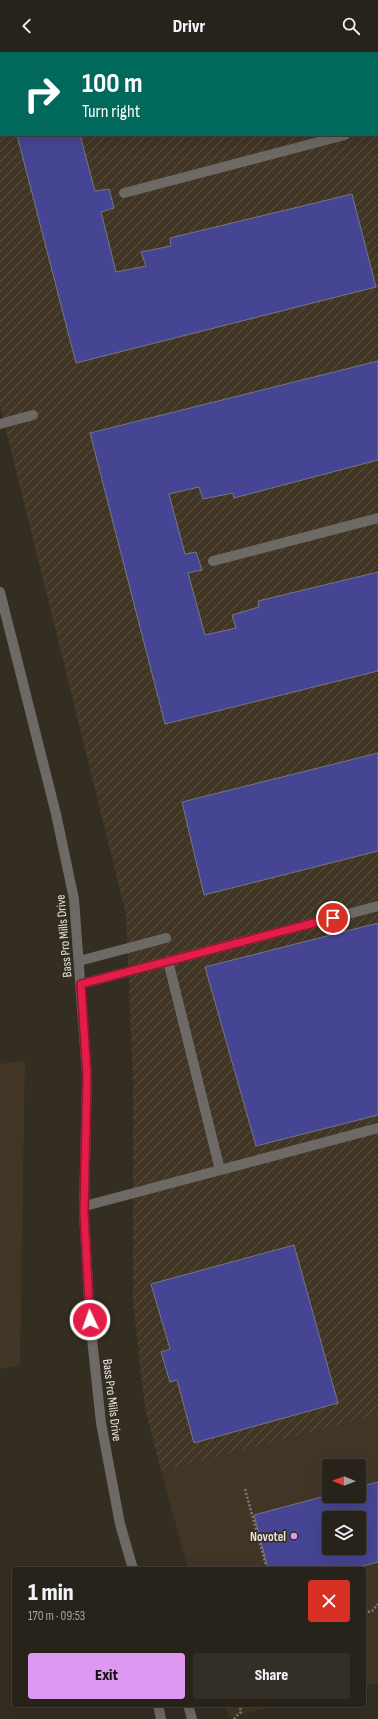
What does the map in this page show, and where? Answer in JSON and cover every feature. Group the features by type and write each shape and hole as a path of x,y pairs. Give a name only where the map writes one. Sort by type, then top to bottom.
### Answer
{"street":[{"path":"124,193 341,136"},
{"path":"0,424 33,415"},
{"path":"213,561 378,518"},
{"name":"Bass Pro Mills Drive","path":"0,592 56,814 74,899 87,1076 84,1206 90,1320 100,1422 120,1524 132,1567"},
{"path":"81,984 378,906"},
{"path":"79,961 166,938"},
{"path":"168,961 220,1170"},
{"path":"84,1206 378,1128"},
{"path":"158,1707 161,1719"},
{"path":"189,1707 192,1719"}],"path":[{"path":"245,1489 266,1567"},
{"path":"366,1612 372,1611 378,1604"},
{"path":"234,1719 241,1712 240,1707"}],"shaded area":[{"path":"0,136 378,136 378,1415 161,1471 145,1408 133,1302 133,1082 126,914 0,406"},
{"path":"25,1060 20,1365 0,1369 0,1064"},
{"path":"378,1415 378,1683 366,1686 366,1567 187,1567 161,1471"},
{"path":"226,1707 273,1707 229,1717"}],"building":[{"path":"17,136 80,136 95,191 109,189 114,208 101,212 116,272 146,266 141,252 171,246 170,238 352,194 376,287 76,363"},
{"path":"378,361 378,460 234,498 233,493 203,499 199,487 169,494 185,554 196,552 202,570 188,573 205,635 236,628 232,615 259,607 258,601 378,572 378,671 165,724 90,433"},
{"path":"378,753 378,851 204,895 182,802"},
{"path":"378,923 378,1115 256,1146 205,967"},
{"path":"294,1245 338,1403 194,1443 177,1380 170,1382 161,1352 170,1349 151,1284"},
{"name":"Novotel","path":"378,1482 378,1562 359,1567 267,1567 254,1515 322,1497 322,1503 366,1503 366,1485"}],"place":[{"name":"Novotel","path":"294,1536"}],"route":[{"path":"90,1320 84,1213 87,1076 81,984 333,918"}]}
